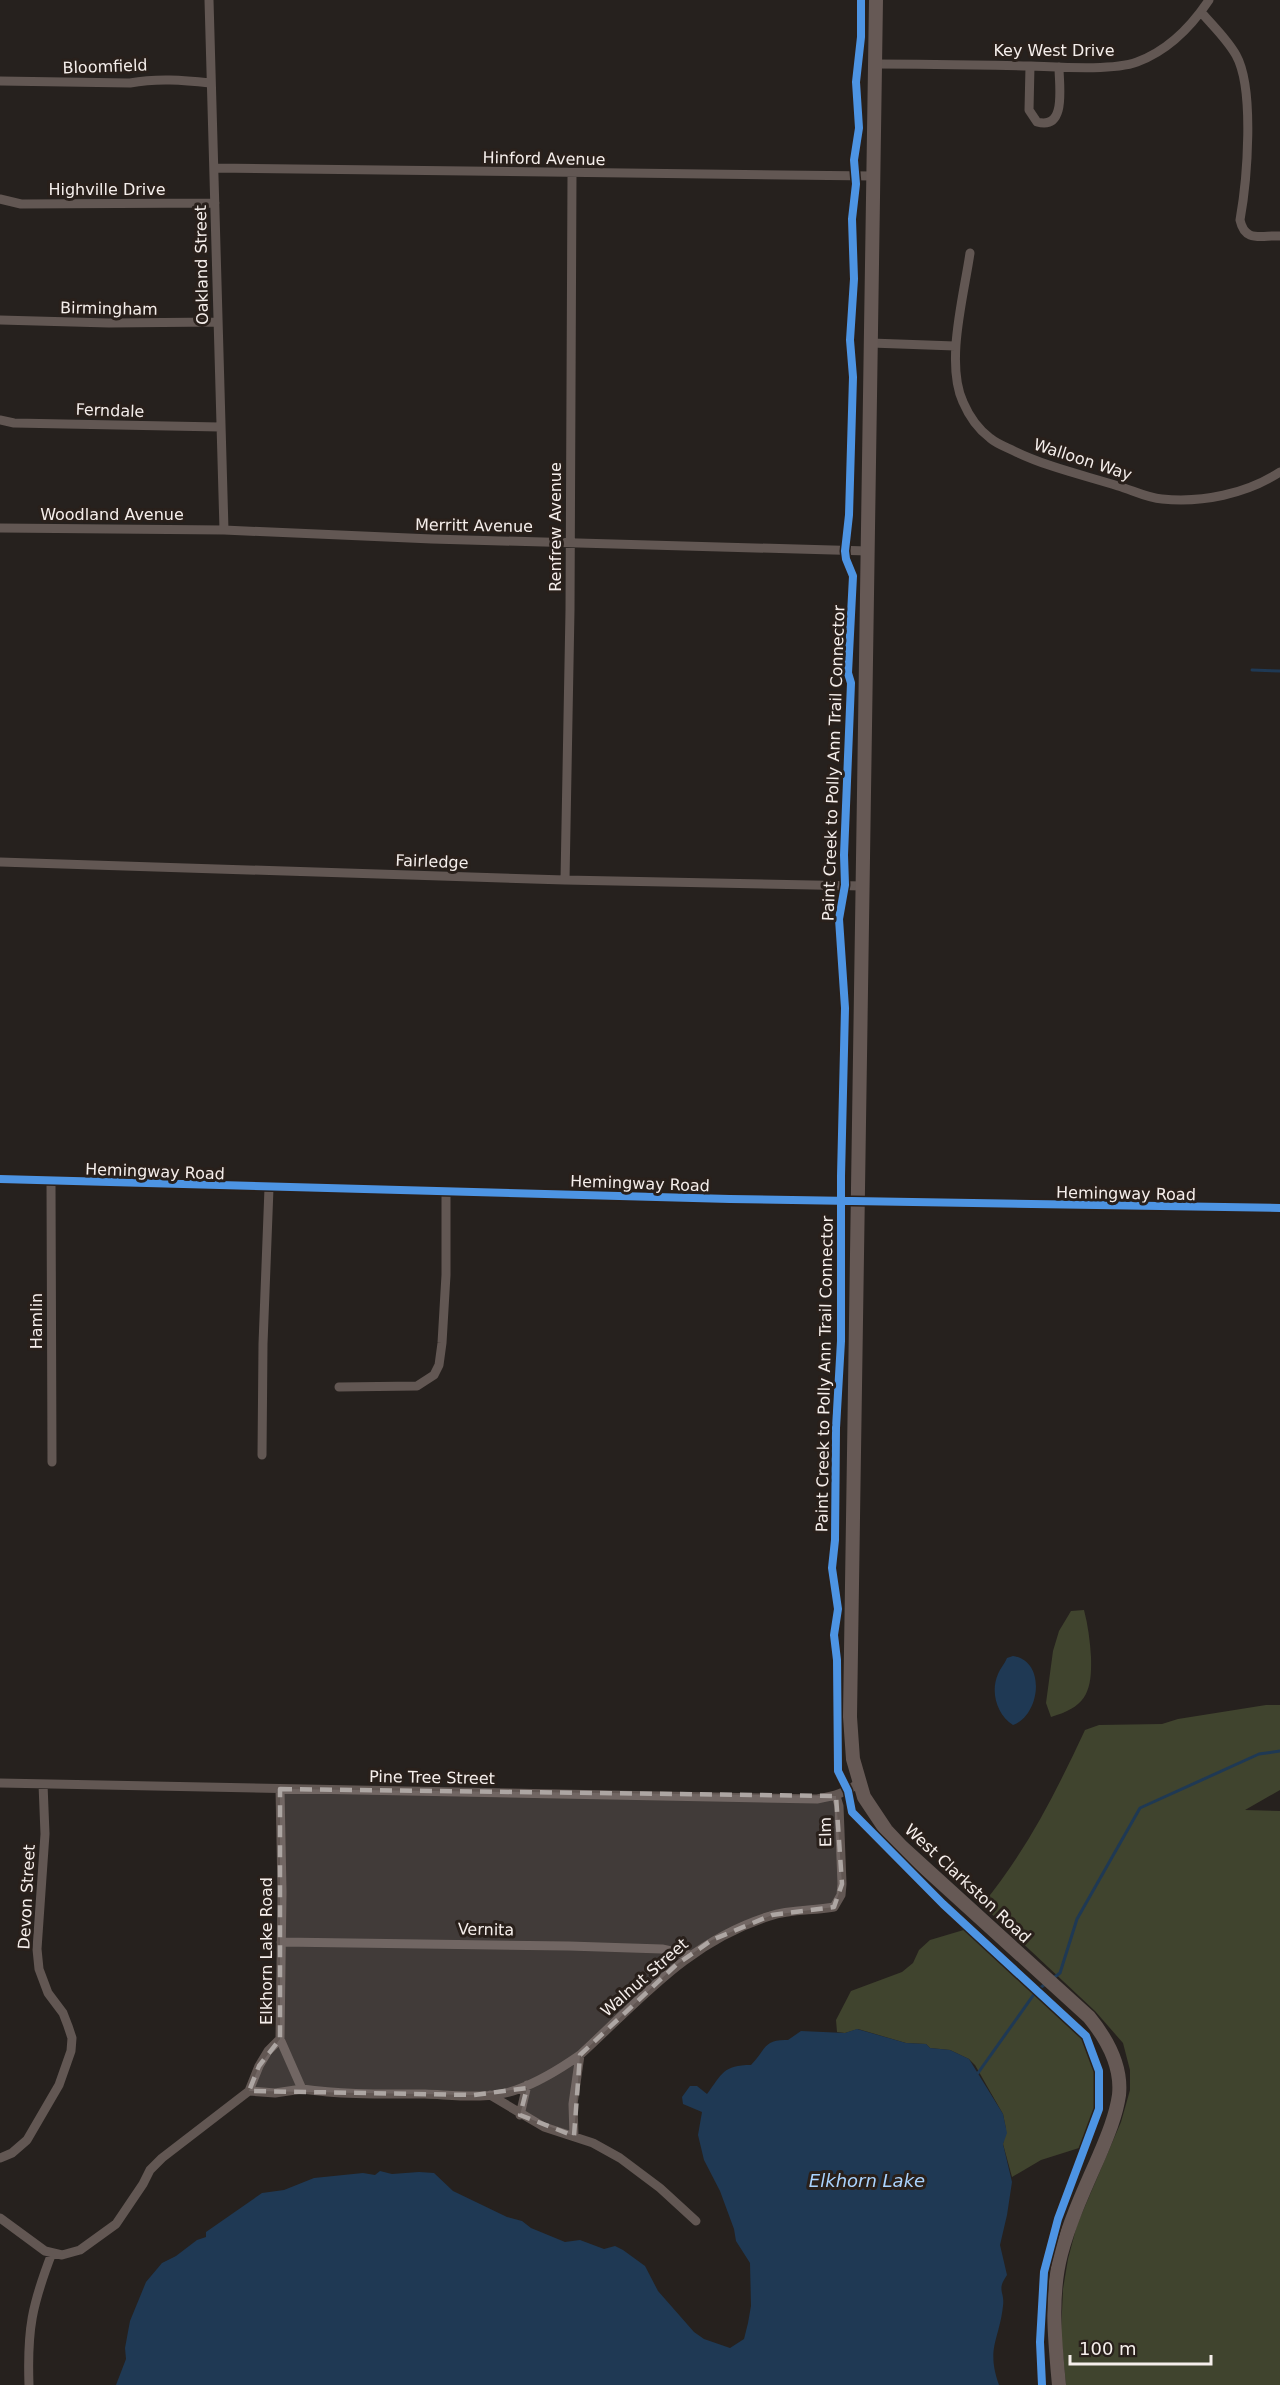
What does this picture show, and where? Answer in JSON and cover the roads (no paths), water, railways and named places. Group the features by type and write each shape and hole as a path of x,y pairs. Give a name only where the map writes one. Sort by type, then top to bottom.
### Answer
{"main road":[{"name":"West Clarkston Road","path":"876,0 850,1708 853,1759 870,1805 902,1847 1089,2017 1101,2031 1115,2060 1119,2096 1110,2129 1075,2212 1061,2255 1056,2288 1054,2336 1059,2385"}],"street":[{"name":"Oakland Street","path":"208,0 224,530"},
{"name":"Key West Drive","path":"875,64 1059,67 1135,63 1173,41 1201,12 1209,0"},
{"path":"1201,12 1226,39 1237,56 1243,73 1246,96 1246,136 1241,226 1244,232 1251,236 1280,236"},
{"path":"1030,66 1029,110 1036,122 1044,124 1052,122 1058,115 1059,67"},
{"name":"Bloomfield","path":"0,81 130,83 168,80 210,83"},
{"name":"Hinford Avenue","path":"214,168 873,176"},
{"name":"Renfrew Avenue","path":"565,880 570,610 572,174"},
{"name":"Highville Drive","path":"0,200 21,204 215,203"},
{"name":"Walloon Way","path":"970,253 955,346 957,383 971,418 992,440 1039,463 1160,499 1210,498 1235,493 1258,485 1280,472"},
{"name":"Birmingham","path":"0,320 110,323 217,322"},
{"path":"871,343 955,346"},
{"name":"Ferndale","path":"0,420 14,423 220,427"},
{"name":"Woodland Avenue","path":"0,528 224,530"},
{"name":"Merritt Avenue","path":"224,530 432,539 868,551"},
{"name":"Fairledge","path":"0,862 565,880 862,886"},
{"name":"Hemingway Road","path":"0,1179 446,1193 1280,1208"},
{"name":"Hamlin","path":"51,1180 52,1462"},
{"path":"262,1455 263,1344 270,1188"},
{"path":"339,1387 417,1386 434,1375 439,1365 442,1343 446,1275 446,1193"},
{"name":"Pine Tree Street","path":"0,1783 817,1799 836,1796 851,1790 860,1782"},
{"name":"Devon Street","path":"0,2158 12,2153 27,2140 59,2085 71,2051 72,2038 68,2026 42,1980 38,1959 45,1833 43,1784"},
{"name":"Elkhorn Lake Road","path":"52,2253 62,2255 80,2250 116,2224 139,2192 150,2170 162,2158 249,2091 268,2050 280,2039 280,1789"},
{"name":"Elm","path":"836,1796 840,1806 841,1868"},
{"name":"Walnut Street","path":"249,2091 275,2093 302,2089 358,2094 490,2095 516,2091 564,2067 580,2055 676,1965 712,1940 772,1915 834,1907 841,1894 841,1868"},
{"name":"Vernita","path":"281,1942 569,1946 662,1949 690,1955"},
{"path":"280,2039 302,2089"},
{"path":"574,2136 573,2104 580,2055"},
{"path":"520,2115 527,2085"},
{"path":"490,2095 543,2127 593,2143 620,2158 660,2188 696,2221"},
{"path":"0,2218 45,2251 52,2253 36,2295 30,2323 29,2385"}],"water":[{"path":"1013,1656 1024,1660 1031,1668 1036,1689 1029,1711 1022,1720 1013,1725 1007,1721 999,1709 995,1688 1000,1670 1007,1658"},
{"name":"Elkhorn Lake","path":"857,2029 906,2043 926,2044 930,2048 950,2050 969,2059 1003,2114 1007,2133 1003,2144 1012,2182 1000,2245 1007,2275 1001,2288 1003,2306 993,2353 999,2385 116,2385 126,2359 125,2348 130,2321 146,2282 162,2263 176,2256 197,2240 206,2237 206,2232 262,2193 284,2190 314,2178 363,2173 375,2175 380,2171 392,2174 434,2173 453,2191 565,2242 580,2240 604,2249 615,2246 623,2250 645,2266 658,2291 694,2332 704,2339 730,2348 744,2339 748,2323 751,2306 750,2263 736,2241 720,2191 704,2160 698,2135 702,2112 683,2104 682,2097 690,2086 697,2086 707,2094 724,2072 734,2067 751,2065 774,2041 788,2040 801,2031 845,2033"}],"waterway":[{"path":"1252,670 1280,671"},
{"path":"1052,1979 1060,1973 1077,1919 1140,1808 1259,1754 1280,1751"},
{"path":"978,2073 1037,1990 1047,1983"}]}
